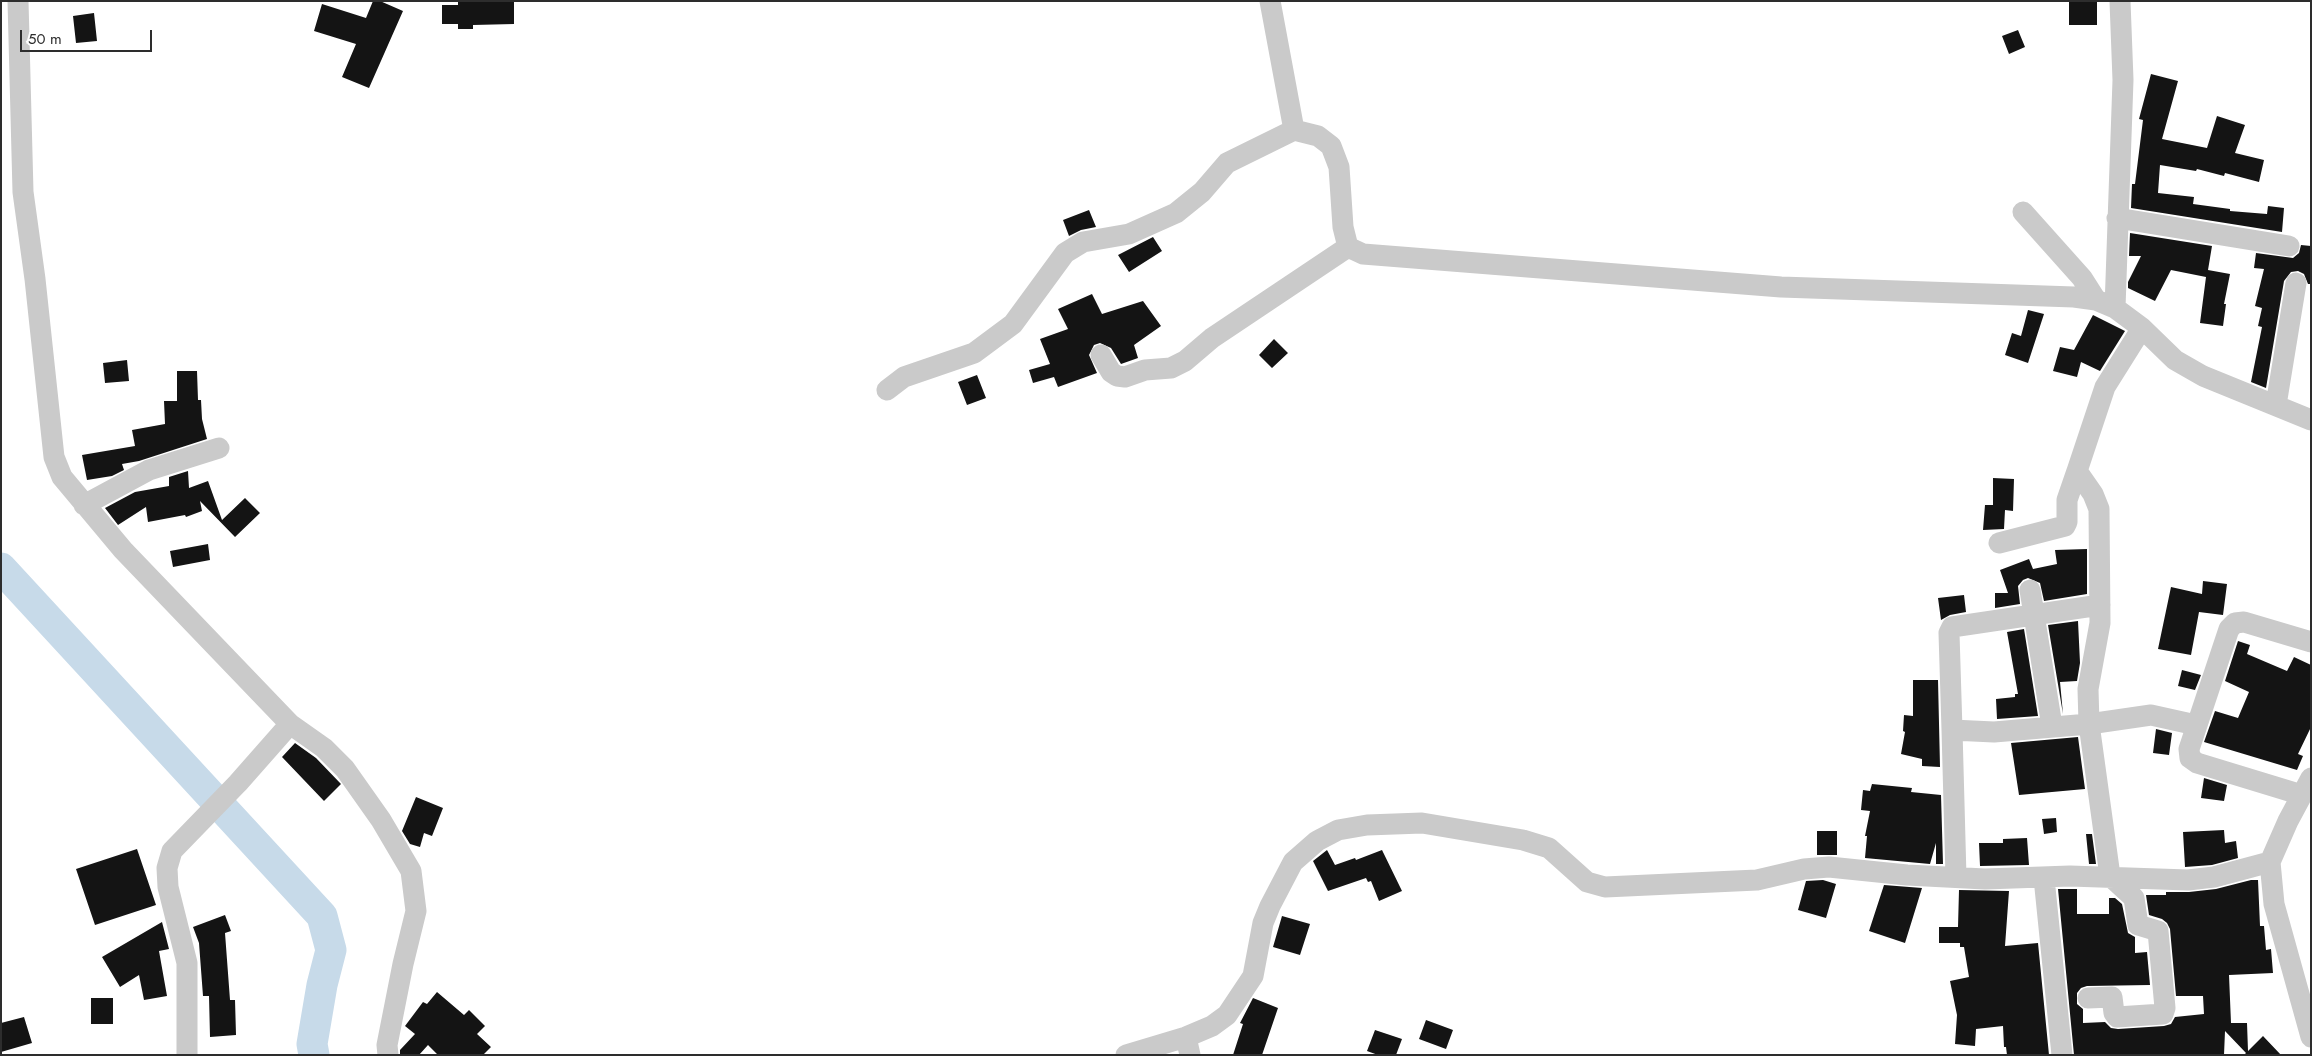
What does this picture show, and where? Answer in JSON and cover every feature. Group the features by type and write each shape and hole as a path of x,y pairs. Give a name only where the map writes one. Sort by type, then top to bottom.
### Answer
{"street":[{"path":"18,1 23,192 35,279 54,457 62,477 123,550 290,724 324,748 345,768 381,820 411,871 416,911 387,1045 388,1055"},
{"path":"1270,1 1294,130"},
{"path":"2105,304 2117,218 2123,80 2120,1"},
{"path":"887,390 904,377 974,353 1013,324 1065,253 1083,242 1128,234 1176,213 1202,192 1227,163 1294,130 1318,136 1331,146 1339,167 1343,226 1348,247"},
{"path":"2022,212 2105,304 2142,328 2175,360 2203,376 2311,420"},
{"path":"2117,218 2289,246"},
{"path":"1348,247 1363,254 1417,259 1781,287 2074,297 2105,304"},
{"path":"1101,355 1111,372 1117,376 1125,377 1146,370 1171,368 1185,361 1212,338 1348,247"},
{"path":"2276,405 2296,283"},
{"path":"2000,543 2065,526 2067,522 2068,500 2076,471 2105,387 2142,328"},
{"path":"84,505 156,467 219,448"},
{"path":"2076,471 2093,494 2099,509 2099,632 2088,689 2089,724 2110,876 2134,898 2138,925 2158,931 2165,1008 2163,1014 2117,1017 2114,1013 2112,997 2088,998"},
{"path":"2030,590 2052,726"},
{"path":"1956,877 1949,633 1952,627 1958,624 2034,616 2100,605"},
{"path":"2311,642 2244,622 2235,623 2229,629 2196,724 2189,750 2190,758 2197,763 2307,786 2288,821 2270,862 2274,904 2311,1037"},
{"path":"1952,730 1994,732 2089,724 2151,715 2196,724"},
{"path":"187,1055 187,963 172,911 166,868 172,851 194,826 238,783 290,724"},
{"path":"1126,1055 1188,1046 1227,1015 1253,976 1263,923 1294,862 1317,841 1338,830 1422,823 1523,840 1549,848 1587,882 1605,887 1757,880 1804,869 1829,867 1956,877 2044,878 2110,876 2170,880 2214,877 2270,862"},
{"path":"2044,878 2062,1055"}],"building":[{"path":"373,1 380,1 403,11 369,88 342,77 356,44 314,31 322,4 366,18"},
{"path":"458,1 514,1 514,24 473,25 473,29 458,29 458,24 442,24 442,5 458,5"},
{"path":"2069,2 2097,2 2097,25 2069,25"},
{"path":"94,13 97,41 76,43 73,16"},
{"path":"2018,30 2025,47 2009,54 2002,36"},
{"path":"2151,74 2178,81 2162,139 2207,148 2217,116 2245,125 2235,153 2264,160 2259,182 2225,173 2224,176 2197,169 2196,171 2160,165 2158,193 2194,197 2193,204 2230,209 2230,211 2267,214 2268,206 2284,208 2282,232 2131,208 2132,184 2135,184 2143,120 2139,119"},
{"path":"1089,210 1096,227 1081,230 1069,236 1063,220"},
{"path":"2130,233 2212,246 2208,270 2230,274 2224,304 2226,304 2223,326 2200,323 2206,277 2171,270 2155,301 2128,288 2128,282 2141,256 2129,256"},
{"path":"1153,237 1162,251 1129,272 1118,255"},
{"path":"2301,245 2311,246 2311,284 2308,284 2304,274 2298,271 2291,272 2284,281 2266,388 2251,382 2262,327 2258,326 2262,308 2255,306 2264,269 2254,268 2256,253 2293,258 2299,253"},
{"path":"1092,294 1102,314 1143,301 1161,326 1134,345 1138,358 1121,364 1111,348 1100,343 1094,345 1089,355 1097,373 1058,387 1054,377 1033,383 1029,370 1050,364 1040,339 1068,329 1058,309"},
{"path":"2028,310 2044,314 2028,363 2005,355 2012,333 2021,336"},
{"path":"2093,315 2125,331 2100,371 2081,362 2077,377 2053,371 2060,347 2074,350"},
{"path":"1274,339 1288,353 1272,368 1259,355"},
{"path":"127,360 129,381 105,383 103,363"},
{"path":"177,371 197,371 198,400 201,400 202,419 207,439 139,461 122,464 124,470 112,476 87,480 82,455 135,446 132,430 165,424 164,401 177,401"},
{"path":"977,375 986,398 967,405 958,382"},
{"path":"188,471 189,488 208,481 222,520 245,498 260,513 235,537 200,501 202,511 186,517 185,515 148,522 146,507 118,525 105,508 135,492 169,486 169,477"},
{"path":"1993,478 2014,479 2013,511 2005,510 2004,529 1983,530 1985,505 1993,505"},
{"path":"208,544 210,560 173,567 170,551"},
{"path":"2087,549 2087,594 2044,601 2040,583 2028,578 2023,580 2018,586 2020,604 1995,608 1995,593 2008,593 2000,570 2029,559 2033,569 2057,564 2055,550"},
{"path":"2203,581 2227,584 2223,615 2199,612 2191,655 2158,649 2171,587 2202,594"},
{"path":"1964,595 1966,612 1950,615 1941,620 1938,598"},
{"path":"2078,621 2080,663 2077,681 2060,682 2063,714 2048,625"},
{"path":"2024,629 2038,716 1997,719 1996,699 2015,697 2015,694 2018,694 2007,632"},
{"path":"2238,641 2250,645 2247,654 2287,671 2294,657 2311,665 2311,727 2298,754 2303,756 2297,770 2204,742 2215,711 2238,718 2249,692 2225,681"},
{"path":"2182,670 2201,675 2195,690 2178,686"},
{"path":"1913,680 1938,680 1940,767 1922,766 1922,759 1901,754 1905,732 1903,731 1904,715 1913,716"},
{"path":"2156,729 2172,733 2169,755 2153,753"},
{"path":"2078,737 2085,789 2019,795 2011,743"},
{"path":"295,743 316,758 341,784 324,801 282,757"},
{"path":"2204,778 2227,785 2224,801 2201,798"},
{"path":"1872,784 1912,788 1911,792 1941,795 1943,864 1936,864 1936,843 1930,864 1865,858 1867,836 1865,836 1870,811 1861,810 1863,790 1870,791"},
{"path":"416,797 443,808 432,836 424,833 420,847 410,844 402,831"},
{"path":"2056,818 2057,832 2044,834 2042,819"},
{"path":"2224,830 2225,843 2236,841 2238,858 2212,865 2185,867 2183,832"},
{"path":"1817,831 1837,831 1837,855 1817,855"},
{"path":"2086,834 2092,834 2096,864 2089,864"},
{"path":"2027,838 2029,865 1980,866 1979,843 2003,843 2003,839"},
{"path":"137,849 156,905 95,925 76,869"},
{"path":"1327,850 1335,865 1355,858 1356,860 1382,850 1402,891 1379,901 1371,881 1368,882 1366,878 1328,891 1313,861"},
{"path":"1823,880 1836,884 1826,918 1798,910 1806,881"},
{"path":"2258,880 2260,926 2264,926 2266,950 2271,949 2273,973 2229,975 2231,1023 2247,1023 2248,1051 2263,1036 2281,1055 2244,1055 2246,1053 2225,1031 2224,1055 2074,1055 2058,889 2077,889 2077,914 2109,914 2109,898 2115,898 2122,904 2128,933 2135,937 2135,953 2147,952 2150,985 2087,986 2081,988 2077,993 2077,1004 2083,1009 2083,1023 2105,1022 2111,1028 2118,1029 2164,1026 2171,1024 2175,1017 2204,1014 2203,996 2176,996 2170,929 2162,919 2149,915 2146,895 2166,895 2166,892 2216,889"},
{"path":"1884,885 1922,888 1905,943 1869,931"},
{"path":"1959,890 2009,891 2005,946 2038,943 2049,1055 2007,1055 2006,1047 2004,1047 2003,1026 1976,1029 1975,1046 1955,1044 1957,1015 1950,981 1969,977 1964,947 1960,947 1960,943 1939,943 1939,927 1958,927"},
{"path":"225,915 231,931 225,933 230,1000 235,1000 236,1035 210,1037 209,996 203,996 199,943 193,927"},
{"path":"1282,916 1310,924 1300,955 1273,947"},
{"path":"162,922 169,949 159,951 167,996 144,1000 139,975 120,987 102,957"},
{"path":"437,992 464,1015 469,1010 485,1026 477,1034 491,1047 483,1055 438,1055 428,1045 419,1055 400,1055 400,1050 415,1034 405,1026 423,1002 427,1004"},
{"path":"91,998 113,998 113,1024 91,1024"},
{"path":"1253,998 1278,1008 1262,1055 1233,1055 1243,1024 1240,1023"},
{"path":"24,1017 32,1043 1,1052 1,1023"},
{"path":"1426,1020 1453,1030 1446,1049 1419,1039"},
{"path":"1375,1030 1402,1039 1396,1055 1378,1055 1367,1051"}],"waterway":[{"path":"1,568 322,916 331,950 322,985 312,1044 314,1055"}]}
